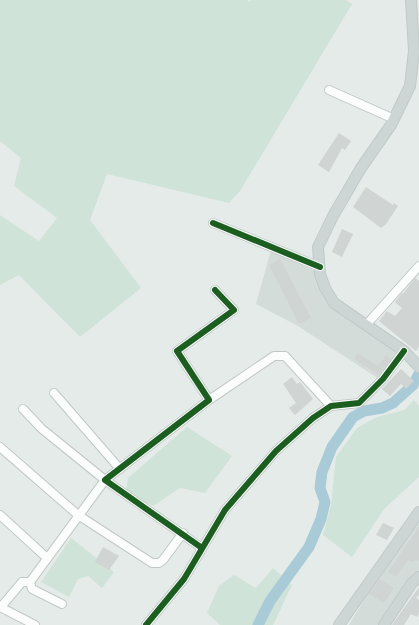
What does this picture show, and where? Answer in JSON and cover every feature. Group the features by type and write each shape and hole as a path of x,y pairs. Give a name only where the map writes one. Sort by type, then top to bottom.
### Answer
{"main road":[{"path":"411,0 415,20 414,51 410,86 394,119 361,168 333,216 318,247 320,267 325,288 334,302 407,354 419,367"},
{"path":"339,625 419,512"},
{"path":"384,625 412,583 419,577"}],"street":[{"path":"329,90 394,119"},
{"path":"213,222 320,267"},
{"path":"366,325 419,266"},
{"path":"209,400 177,351 234,310 215,290"},
{"path":"146,625 184,579 225,510 276,451 313,418 331,406 359,403 407,354"},
{"path":"30,582 105,480 209,400 274,356 285,356 331,406"},
{"path":"54,393 120,468"},
{"path":"23,409 42,429 105,480 183,533 202,548"},
{"path":"0,447 78,515 156,564 163,560 183,533"},
{"path":"0,514 47,558"},
{"path":"30,582 22,582 1,607 34,625"},
{"path":"30,582 32,589 62,604"}],"shaded area":[{"path":"271,250 315,271 322,295 330,303 395,351 395,355 379,379 298,326 256,304"},
{"path":"419,523 419,570 382,625 349,625 380,574"}],"green space":[{"path":"0,0 247,0 250,2 251,0 346,0 352,4 240,191 229,203 107,174 90,220 141,288 80,337 19,275 0,285 0,215 39,241 57,218 14,186 21,158 0,141"},
{"path":"414,400 419,406 419,477 385,508 352,557 323,535 331,505 336,457 357,428 377,417 404,410"},
{"path":"187,427 232,456 205,493 180,488 153,506 126,491 128,478"},
{"path":"71,538 114,572 102,588 88,576 78,579 69,597 41,582"},
{"path":"273,568 292,585 273,625 220,625 207,613 219,586 234,575 256,588"}],"building":[{"path":"339,133 351,141 345,150 342,148 329,172 318,165"},
{"path":"366,187 393,205 394,203 398,206 386,224 381,228 353,207"},
{"path":"342,229 353,234 342,257 332,252"},
{"path":"280,259 311,318 299,324 269,265"},
{"path":"415,278 419,281 419,347 416,351 379,321 387,311 395,316 402,308 395,302"},
{"path":"357,353 378,366 386,356 391,359 379,375 354,359"},
{"path":"401,369 414,381 406,389 401,384 390,396 382,389"},
{"path":"292,377 297,384 300,382 313,399 295,415 289,408 296,403 283,384"},
{"path":"383,523 394,528 387,540 376,535"},
{"path":"419,527 419,561 416,559 414,562 408,560 396,577 388,572"},
{"path":"103,547 119,556 109,570 95,562"},
{"path":"380,579 394,588 384,603 369,594"},
{"path":"419,587 419,595 416,598 419,600 419,614 417,617 411,614 404,625 392,625"}],"waterway":[{"path":"258,625 270,601 309,547 321,519 325,502 320,488 322,472 332,447 353,417 364,411 382,408 393,403 413,385 419,374"}],"cycle path":[{"path":"213,223 320,267"},
{"path":"202,548 105,480 209,400 177,351 234,310 215,290"},
{"path":"146,625 184,579 225,510 276,451 313,418 331,406 359,403 383,379 404,351"}]}
